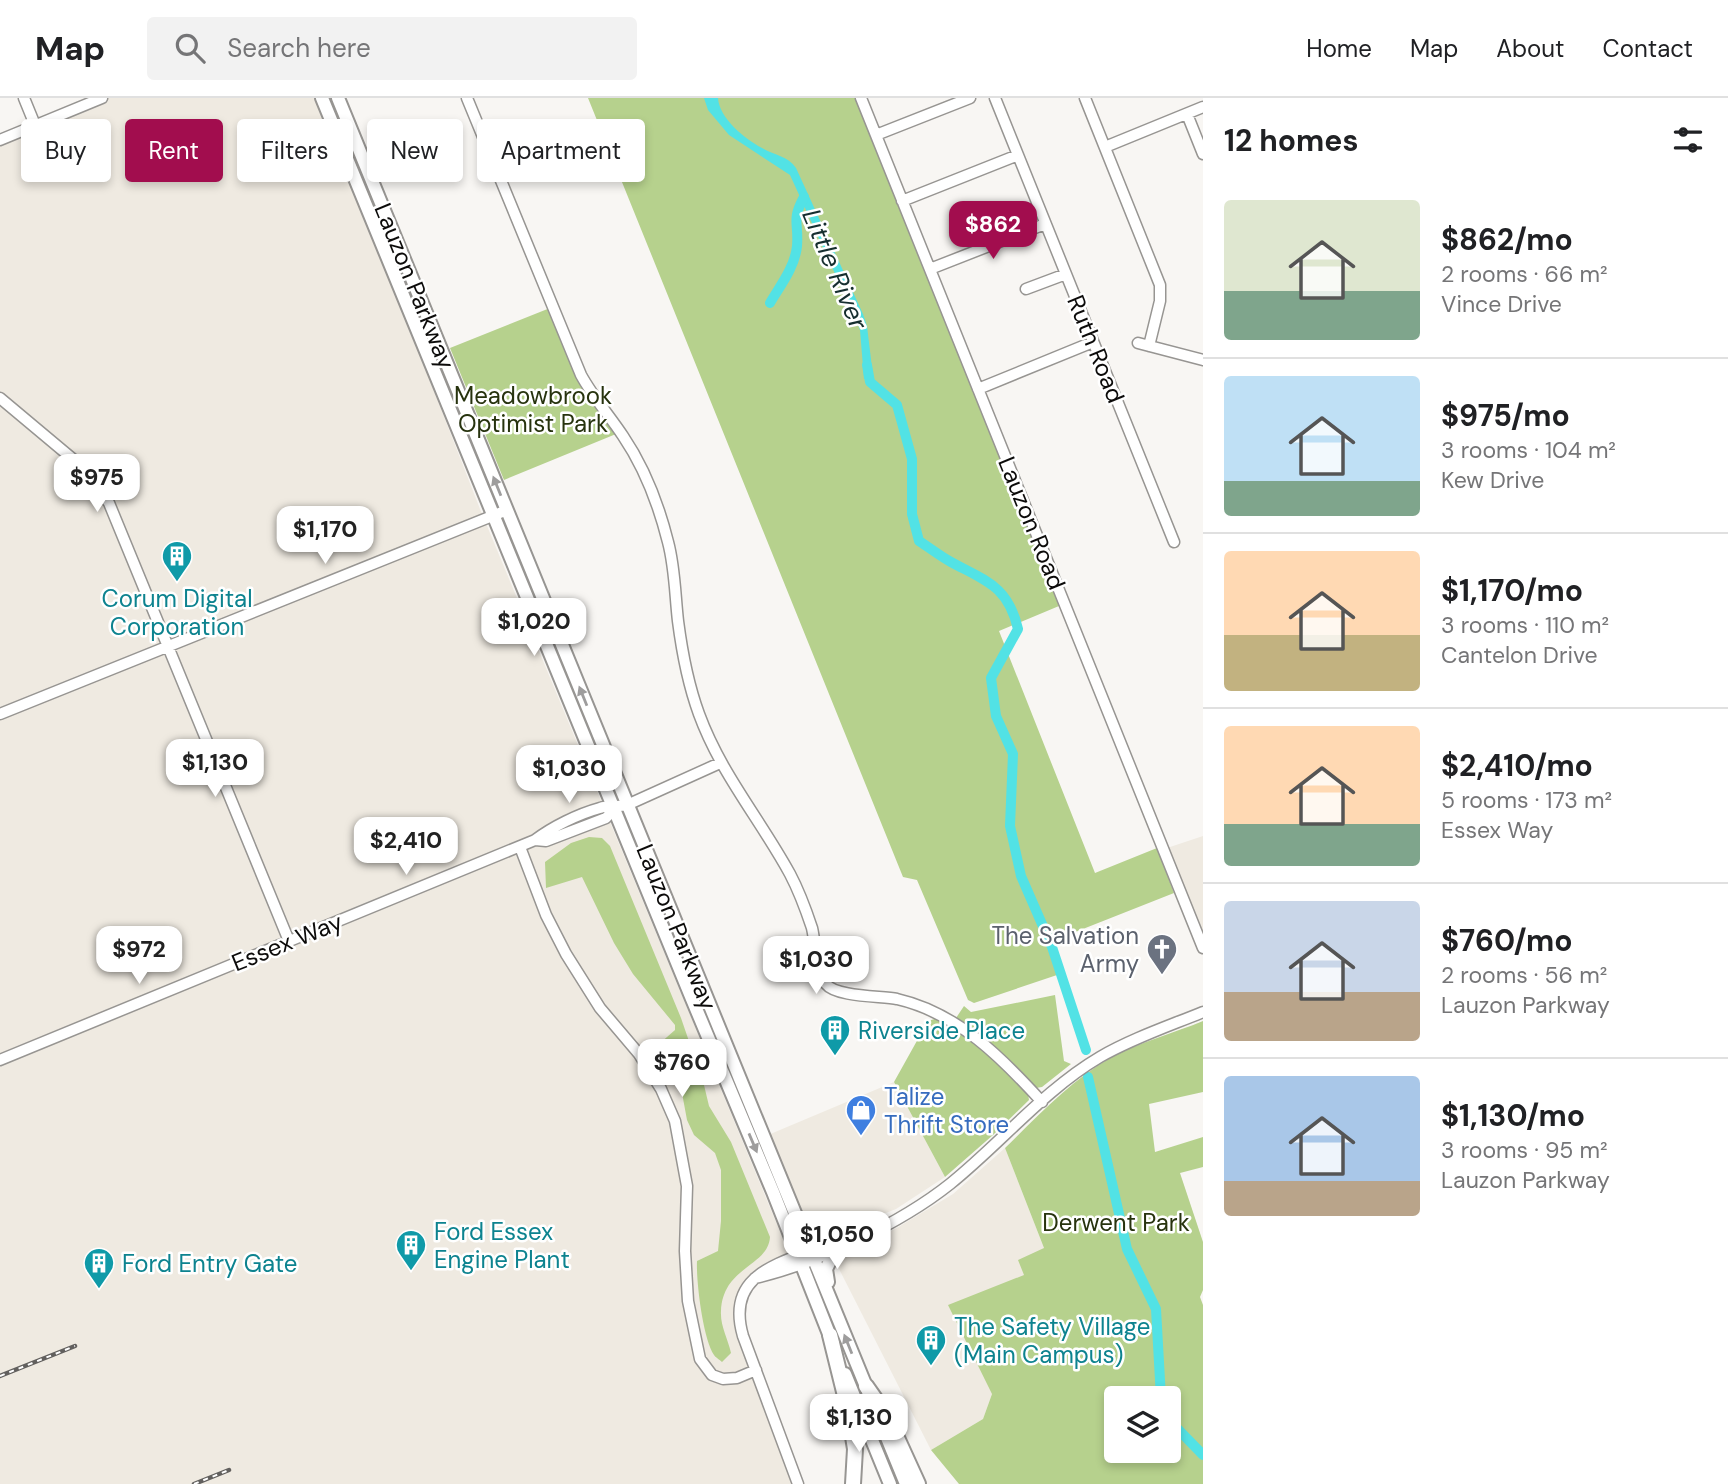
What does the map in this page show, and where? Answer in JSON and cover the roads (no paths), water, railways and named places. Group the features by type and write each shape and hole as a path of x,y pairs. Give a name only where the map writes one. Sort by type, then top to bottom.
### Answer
{"highway":[{"path":"830,1335 855,1449 853,1484"},
{"path":"866,1386 887,1416 918,1484"}],"main road":[{"name":"Lauzon Parkway","path":"323,98 493,515 621,806"},
{"name":"Lauzon Parkway","path":"338,98 507,510 621,806 806,1257 830,1335 890,1484"},
{"path":"829,1296 826,1269 836,1249"},
{"name":"Lauzon Parkway","path":"806,1257 829,1296 906,1484"}],"street":[{"path":"24,98 33,119"},
{"path":"50,119 102,98"},
{"path":"467,98 581,375 593,398 623,436 649,484 669,545 683,655 699,713 720,763 790,874 805,907 821,975 827,985 837,992 899,1000 929,1010 960,1026 987,1045 1042,1102"},
{"name":"Lauzon Road","path":"861,98 1203,948"},
{"path":"876,135 970,98"},
{"name":"Ruth Road","path":"995,98 1174,542"},
{"path":"1085,98 1160,285 1160,301 1149,346"},
{"path":"1105,147 1203,107"},
{"path":"1187,114 1203,154"},
{"path":"0,139 21,131"},
{"path":"902,201 1018,155"},
{"path":"930,269 1045,224"},
{"path":"1026,289 1066,274"},
{"path":"978,389 1093,342"},
{"path":"1138,344 1203,360"},
{"path":"0,398 80,465 109,503 289,941"},
{"path":"0,715 507,510"},
{"name":"Essex Way","path":"0,1060 520,847 545,832 602,807 621,806 720,763"},
{"path":"520,847 546,915 565,952 600,1008 639,1054 661,1089 675,1121 687,1186 685,1251 688,1301 700,1359 712,1374 723,1379 737,1378 756,1370"},
{"path":"798,1484 738,1321 738,1307 744,1290 765,1268 836,1249 869,1236 949,1185 1042,1102 1100,1057 1132,1040 1203,1012"},
{"path":"806,1257 865,1228 880,1227"}],"water":[{"path":"704,98 718,98 723,113 741,133 762,148 789,161 796,168 863,314 873,376 864,379 860,330 790,175 729,135 708,110"}],"waterway":[{"name":"Little River","path":"770,303 793,261 797,246 797,217 804,197"},
{"name":"Little River","path":"867,365 870,382 897,405 912,459 912,514 919,541 994,586 1014,615 1018,629 991,678 996,716 1013,754 1010,826 1021,876 1052,947 1086,1050"},
{"name":"Little River","path":"1088,1077 1127,1249 1156,1309 1160,1386"},
{"name":"Little River","path":"1181,1432 1203,1455"}],"railway":[{"path":"0,1376 75,1346"},
{"path":"194,1484 229,1470"}],"place":[{"name":"Corum Digital Corporation","path":"177,583"},
{"name":"The Salvation Army","path":"1162,976"},
{"name":"Riverside Place","path":"835,1057"},
{"name":"Talize Thrift Store","path":"861,1137"},
{"name":"Ford Essex Engine Plant","path":"411,1272"},
{"name":"Ford Entry Gate","path":"99,1290"},
{"name":"The Safety Village (Main Campus)","path":"931,1367"}],"park label":[{"name":"Meadowbrook Optimist Park","path":"533,409"},
{"name":"Derwent Park","path":"1116,1222"}]}
